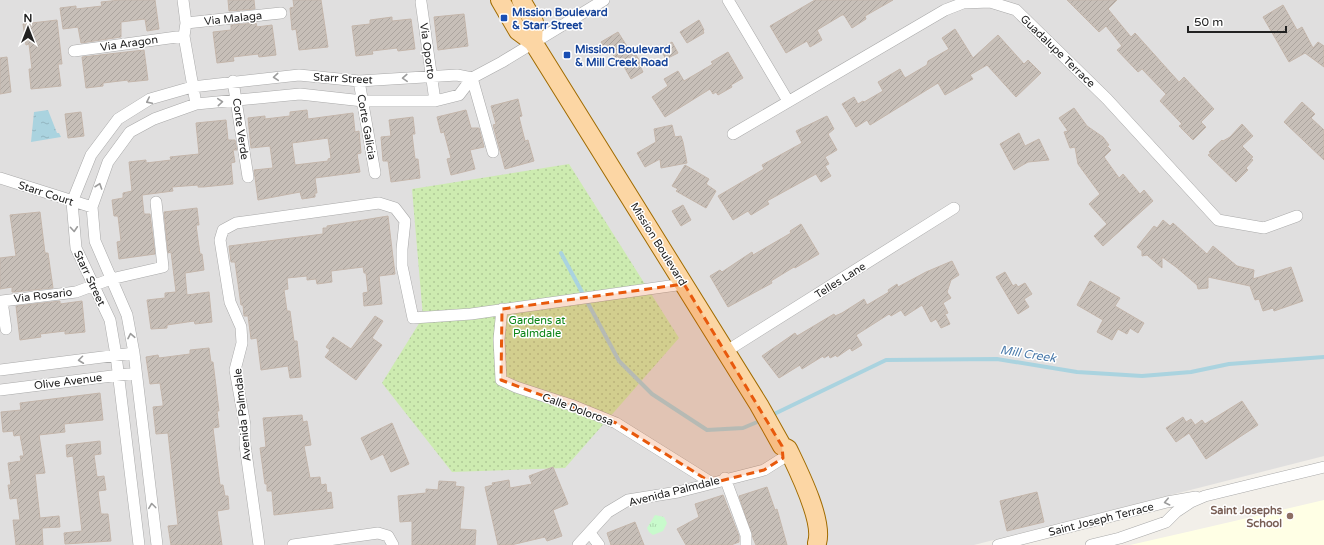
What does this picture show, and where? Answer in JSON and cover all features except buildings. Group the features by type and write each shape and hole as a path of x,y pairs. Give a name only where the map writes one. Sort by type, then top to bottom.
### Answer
{"main road":[{"name":"Mission Boulevard","path":"500,0 518,31 533,42 759,406 780,446 788,449 811,502 820,535 818,544"},
{"path":"521,0 534,22 533,42"}],"street":[{"path":"183,0 186,23 184,36 196,104"},
{"name":"Starr Street","path":"157,545 134,353 127,315 95,241 92,207 108,162 130,132 154,119 196,104 300,94 363,101 435,101 459,95 472,78 502,62 604,0"},
{"path":"728,0 788,101"},
{"name":"Via Oporto","path":"421,2 435,101"},
{"name":"Guadalupe Terrace","path":"733,134 945,10 963,3 990,2 1016,10 1107,99 1218,220 1264,228 1297,216"},
{"name":"Via Malaga","path":"186,23 281,13"},
{"name":"Via Aragon","path":"74,51 184,36"},
{"name":"Starr Street","path":"139,545 119,375 110,320 76,248 72,202 91,155 118,119 150,99 192,87 234,81 299,75 359,81 457,75 472,78"},
{"path":"472,78 493,152"},
{"name":"Corte Verde","path":"234,81 248,177"},
{"name":"Corte Galicia","path":"359,81 375,173"},
{"name":"Starr Court","path":"0,178 72,202 92,207"},
{"name":"Via Rosario","path":"6,330 2,301 76,292 111,279 163,267 156,202"},
{"name":"Avenida Palmdale","path":"259,545 244,445 245,425 235,370 242,343 241,327 230,302 220,240 224,230 236,223 379,204 395,208 405,221 402,266 413,318 502,309"},
{"name":"Telles Lane","path":"725,352 954,208"},
{"path":"502,309 684,284"},
{"name":"Calle Dolorosa","path":"502,309 499,339 501,380 516,387 574,406 616,423 712,483"},
{"name":"Olive Avenue","path":"0,370 134,353"},
{"name":"Olive Avenue","path":"0,390 136,373"},
{"name":"Avenida Palmdale","path":"578,545 608,512 628,500 678,492 725,478 764,470 780,446"},
{"name":"Saint Joseph Terrace","path":"998,545 1167,502 1205,496 1324,467"},
{"path":"725,478 746,535 746,545"},
{"name":"Saint Joseph Terrace","path":"1091,545 1120,538 1166,522 1176,512 1191,502 1205,496"},
{"path":"294,545 336,542 378,533 388,536 393,545"},
{"path":"590,533 599,545"}],"highlighted area":[{"path":"684,284 782,446 783,458 764,470 712,483 616,423 501,380 502,309"}],"shaded area":[{"path":"0,0 1324,0 1324,456 974,545 0,545"},
{"name":"Saint Josephs School","path":"1324,500 1324,545 1130,545 1187,532"}],"green space":[{"name":"Gardens at Palmdale","path":"569,164 679,338 565,468 452,472 382,383 423,317 412,189"},
{"path":"655,515 664,517 667,523 663,531 653,535 647,528"}],"water":[{"path":"48,110 57,133 59,133 61,137 31,142 34,112"}],"waterway":[{"path":"561,253 619,361 652,394 707,430 743,428 762,420"},
{"name":"Mill Creek","path":"770,416 886,360 997,359 1077,372 1142,376 1191,372 1229,364 1324,357"}],"place":[{"name":"Mission Boulevard & Starr Street","path":"504,18"},
{"name":"Mission Boulevard & Mill Creek Road","path":"567,55"},
{"name":"Saint Josephs School","path":"1290,516"}]}
